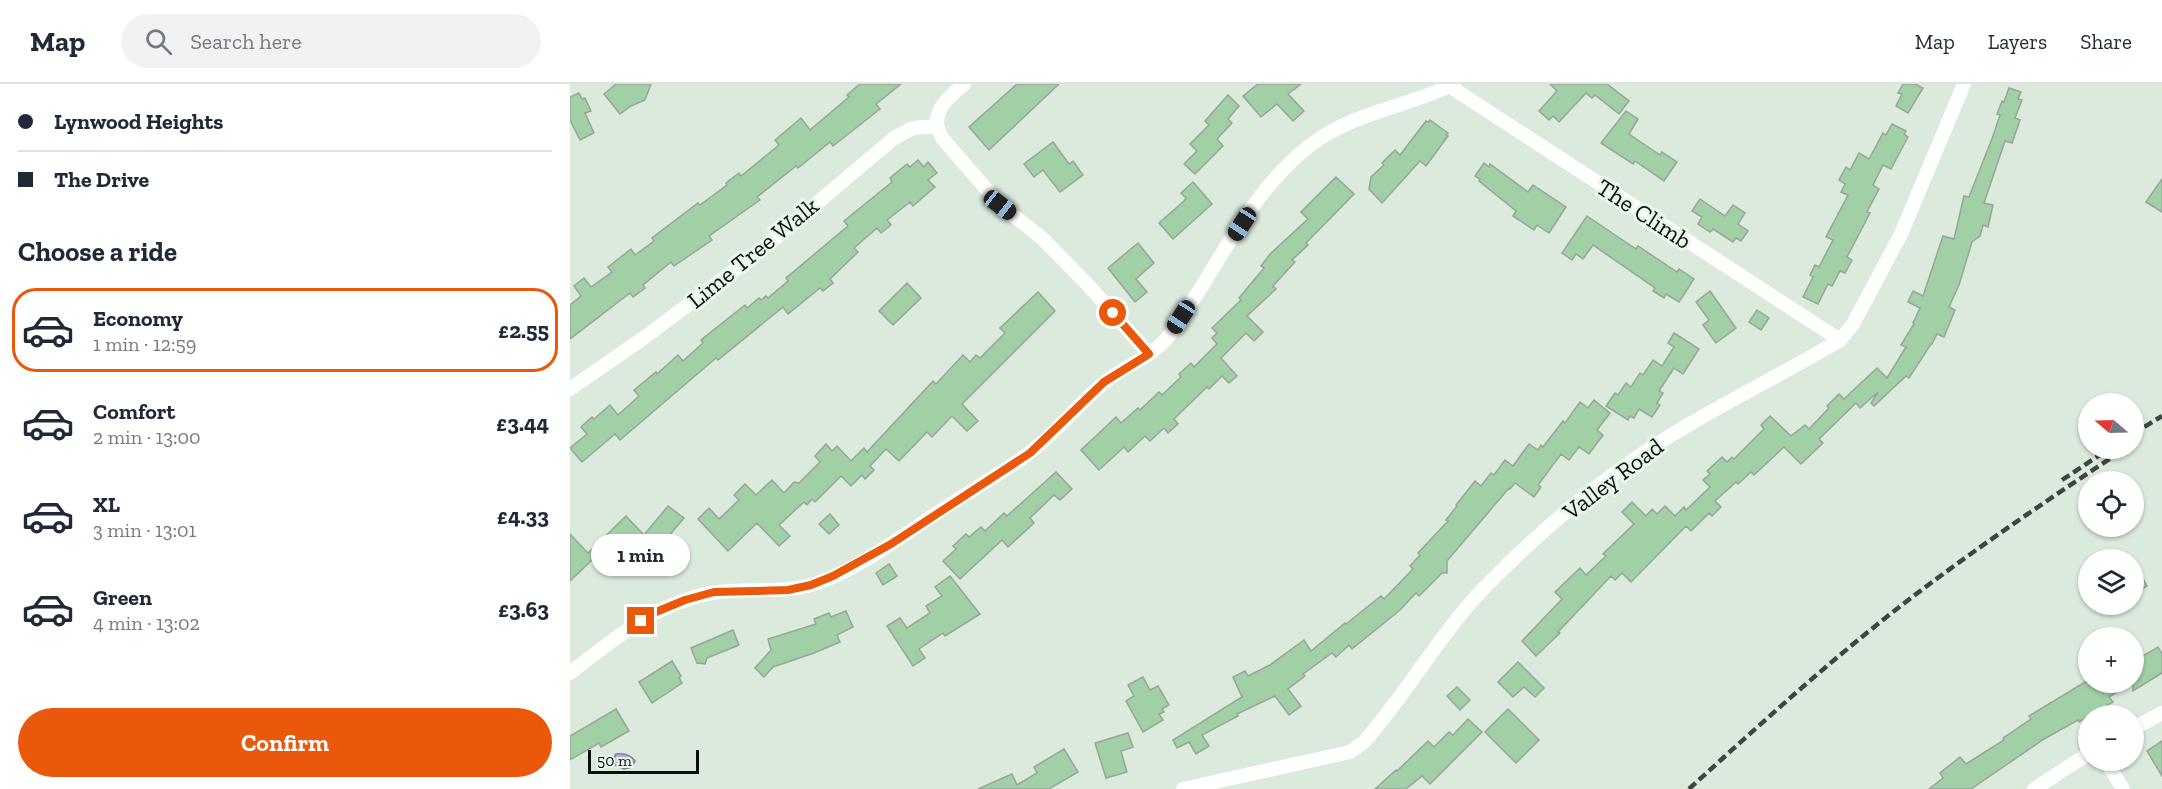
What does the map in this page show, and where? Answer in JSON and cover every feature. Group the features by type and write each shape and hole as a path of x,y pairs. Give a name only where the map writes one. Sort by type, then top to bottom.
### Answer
{"street":[{"path":"964,84 943,102 937,117 937,126 943,139 1000,205 1042,238 1089,286 1149,354"},
{"name":"Valley Road","path":"1183,789 1350,752 1364,742 1448,630 1483,590 1535,538 1610,477 1662,441 1840,340 1858,314 1901,234 1964,84"},
{"path":"570,673 626,630 656,612 685,600 714,592 788,590 811,585 833,576 891,544 1030,453 1104,382 1149,354 1169,336 1254,205 1280,173 1308,146 1347,122 1451,85"},
{"name":"The Climb","path":"1451,85 1840,340"},
{"name":"Lime Tree Walk","path":"570,389 746,262 894,138 913,128 937,126"},
{"path":"2144,723 2162,713"},
{"path":"2034,789 2078,760"},
{"path":"2112,771 2123,789"}],"shaded area":[{"path":"616,754 631,757 635,761 632,767 624,769 615,765 613,759"}],"building":[{"path":"616,84 651,84 645,100 620,114 604,94"},
{"path":"860,84 901,84 876,104 880,109 833,146 830,142 798,168 796,166 757,197 760,200 709,236 712,240 674,266 671,262 643,285 645,288 633,297 630,293 570,339 570,305 581,296 574,286 584,278 591,287 612,272 608,267 631,249 635,255 654,241 652,238 698,203 700,205 739,173 741,176 779,145 775,140 801,118 810,130 849,97 847,95"},
{"path":"1017,84 1059,84 989,150 969,127"},
{"path":"1258,84 1301,84 1288,94 1304,111 1293,121 1277,104 1261,117 1243,96"},
{"path":"1550,84 1607,84 1629,101 1619,114 1595,95 1592,98 1586,93 1559,122 1553,116 1549,120 1539,111 1557,91"},
{"path":"1903,84 1915,84 1923,88 1908,113 1896,106 1902,94 1898,93"},
{"path":"2009,88 2021,92 2018,99 2022,100 2015,118 2020,120 2012,143 2005,141 1984,203 1993,205 1988,227 1983,225 1980,236 1972,242 1959,285 1949,307 1955,310 1944,337 1937,334 1909,378 1906,376 1874,406 1871,403 1878,392 1860,408 1856,403 1819,439 1823,443 1801,464 1784,447 1754,475 1751,472 1738,484 1736,482 1715,501 1721,507 1712,516 1709,513 1691,531 1686,526 1631,582 1622,573 1615,580 1611,576 1536,656 1522,641 1562,599 1555,592 1580,568 1586,575 1606,556 1603,554 1634,524 1622,512 1632,502 1646,516 1652,509 1657,514 1665,506 1675,516 1684,507 1686,510 1710,487 1703,480 1710,474 1707,471 1722,457 1727,462 1732,457 1734,459 1764,429 1761,425 1770,416 1791,436 1805,425 1809,429 1839,394 1844,399 1877,368 1887,378 1906,347 1901,345 1914,324 1920,308 1908,302 1913,291 1923,296 1943,236 1954,239 1964,196 1969,197 1993,136 2000,115 1997,114"},
{"path":"579,93 582,99 585,98 591,111 585,113 594,133 580,140 570,120 570,97"},
{"path":"1228,95 1239,106 1228,119 1232,123 1217,139 1223,146 1195,174 1184,164 1197,151 1190,144 1209,125 1205,121"},
{"path":"1626,111 1638,119 1629,134 1660,155 1662,152 1677,162 1664,181 1635,161 1633,164 1601,143"},
{"path":"1430,120 1448,133 1446,135 1448,136 1426,166 1420,161 1382,203 1369,189 1371,177 1395,150 1400,155 1426,121"},
{"path":"1892,124 1906,131 1904,134 1908,137 1891,169 1883,165 1873,185 1879,189 1867,212 1870,213 1847,257 1852,260 1845,273 1840,271 1832,286 1828,284 1818,304 1803,297 1813,277 1810,275 1815,265 1819,267 1833,240 1826,237 1848,195 1841,192 1845,184 1839,180 1846,167 1850,170 1859,153 1869,159 1883,133 1886,135"},
{"path":"1053,142 1069,164 1073,161 1083,175 1060,192 1043,170 1034,177 1024,164"},
{"path":"918,160 924,167 928,162 937,173 928,180 935,187 913,206 910,202 887,220 891,225 881,233 877,228 854,248 858,252 830,279 833,283 823,291 820,288 788,314 783,307 718,360 716,358 620,440 615,434 582,462 570,448 587,434 581,427 592,417 594,419 610,405 618,415 639,396 634,390 656,372 657,374 678,355 683,361 703,343 701,340 745,305 747,308 759,298 761,300 766,296 768,298 788,281 786,278 848,226 844,221 892,182 890,178 907,164 910,167"},
{"path":"1484,163 1489,167 1490,164 1528,192 1533,185 1566,207 1549,233 1537,225 1534,230 1513,216 1516,211 1479,181 1480,179 1475,176"},
{"path":"1336,177 1354,194 1292,260 1295,262 1273,286 1276,289 1247,316 1263,332 1254,341 1246,333 1221,358 1237,376 1229,383 1222,376 1209,389 1207,387 1174,419 1178,424 1168,433 1164,428 1150,441 1145,436 1128,452 1124,447 1099,470 1081,450 1116,417 1121,423 1138,408 1140,410 1159,392 1162,395 1181,377 1179,374 1191,363 1194,367 1217,344 1212,338 1217,333 1212,328 1241,300 1239,298 1264,268 1261,266 1270,254 1308,219 1301,212"},
{"path":"2162,179 2162,212 2146,202"},
{"path":"1193,182 1212,204 1173,239 1159,223 1184,201 1186,198 1181,193"},
{"path":"1700,199 1725,216 1733,205 1745,213 1738,224 1748,231 1741,241 1736,238 1733,242 1713,229 1710,232 1698,224 1702,217 1692,211"},
{"path":"1587,216 1636,249 1638,246 1677,272 1679,269 1694,279 1679,302 1666,294 1664,298 1653,291 1655,288 1593,245 1583,259 1576,254 1572,260 1562,253"},
{"path":"1138,243 1154,263 1136,279 1147,292 1135,302 1108,268"},
{"path":"907,283 921,298 893,325 879,311"},
{"path":"1710,291 1736,328 1716,343 1703,325 1709,320 1696,302"},
{"path":"1038,292 1055,311 962,404 978,421 967,431 952,416 932,437 927,432 899,461 886,449 870,466 874,470 865,479 862,475 851,486 841,476 815,502 812,499 807,505 804,502 779,525 790,536 779,546 757,523 728,551 698,519 709,508 719,519 739,500 734,495 745,484 756,495 772,480 784,493 794,482 799,483 820,462 815,456 826,444 832,451 837,446 851,461 864,448 867,452 933,381 936,384 963,355 970,362 976,355 980,358 1005,333 1000,328"},
{"path":"1757,310 1769,318 1761,330 1749,322"},
{"path":"1674,333 1699,349 1683,374 1674,368 1659,391 1663,393 1657,403 1660,405 1652,417 1639,409 1634,418 1630,416 1628,420 1606,406 1615,393 1618,395 1626,383 1631,387 1640,373 1643,375 1653,360 1662,366 1674,347 1668,343"},
{"path":"1594,400 1610,413 1597,430 1603,435 1589,454 1579,447 1569,460 1561,454 1538,485 1541,487 1534,497 1515,483 1509,488 1447,561 1447,573 1442,573 1419,596 1416,593 1400,610 1352,649 1349,645 1336,657 1332,653 1303,674 1305,676 1288,689 1301,706 1289,715 1275,696 1237,714 1238,716 1202,735 1209,746 1196,754 1189,742 1177,748 1173,740 1242,697 1233,677 1245,671 1248,676 1270,665 1304,640 1311,651 1381,596 1384,599 1413,569 1410,566 1420,555 1418,553 1448,521 1446,520 1456,505 1475,481 1481,486 1491,473 1494,475 1505,460 1513,466 1529,444 1538,450 1541,445 1543,447 1580,402 1588,408"},
{"path":"1056,472 1072,489 1060,500 1054,495 1030,518 1034,523 1008,547 1002,540 960,579 943,561 956,549 953,546 966,534 969,537 981,527 985,531 1004,513 1007,516"},
{"path":"668,506 684,518 667,538 669,540 648,560 640,551 627,563 624,560 619,565 616,562 604,573 592,560 570,581 570,534 588,553 626,516 644,535"},
{"path":"830,514 839,525 829,534 819,524"},
{"path":"889,564 897,576 883,585 876,573"},
{"path":"950,576 980,614 945,636 943,633 919,649 925,658 913,666 887,626 900,618 907,628 930,613 926,606 942,596 935,587"},
{"path":"846,611 853,627 837,635 840,642 773,667 764,677 755,668 771,650 768,639 816,624 814,619 829,613 831,617"},
{"path":"733,630 739,645 707,658 705,664 697,663 691,648"},
{"path":"2158,647 2162,654 2162,673 2144,684 2144,655"},
{"path":"672,661 681,676 679,678 682,683 652,703 639,682"},
{"path":"1518,662 1544,688 1535,697 1524,687 1513,697 1498,682"},
{"path":"1143,677 1150,690 1158,686 1169,705 1162,709 1164,712 1159,714 1163,720 1143,732 1126,701 1134,696 1128,685"},
{"path":"2078,686 2078,693 2115,693 2109,697 2113,702 2108,705 2078,705 2078,720 2044,739 1971,789 1929,789 1943,778 1940,773 1960,757 1966,764 2004,740 2003,738 2031,719 2029,716"},
{"path":"1457,687 1470,700 1460,710 1447,696"},
{"path":"616,709 629,731 601,747 599,743 570,760 570,736"},
{"path":"1508,709 1539,740 1516,763 1485,732"},
{"path":"1468,719 1482,732 1430,784 1422,776 1406,789 1375,789 1428,741 1434,747 1449,732 1453,735"},
{"path":"1128,733 1133,747 1121,751 1127,772 1106,778 1095,743"},
{"path":"2162,741 2162,776 2147,751"},
{"path":"1064,749 1078,772 1049,789 978,789 1012,774 1017,785 1037,773 1034,767"}],"railway":[{"path":"2144,427 2162,416"},
{"path":"2062,480 2094,459"},
{"path":"1689,789 1809,682 1903,604 2006,529 2110,459"}],"route":[{"path":"641,621 685,600 714,592 788,590 811,585 833,576 891,544 1030,453 1104,382 1149,354 1113,313"}]}
